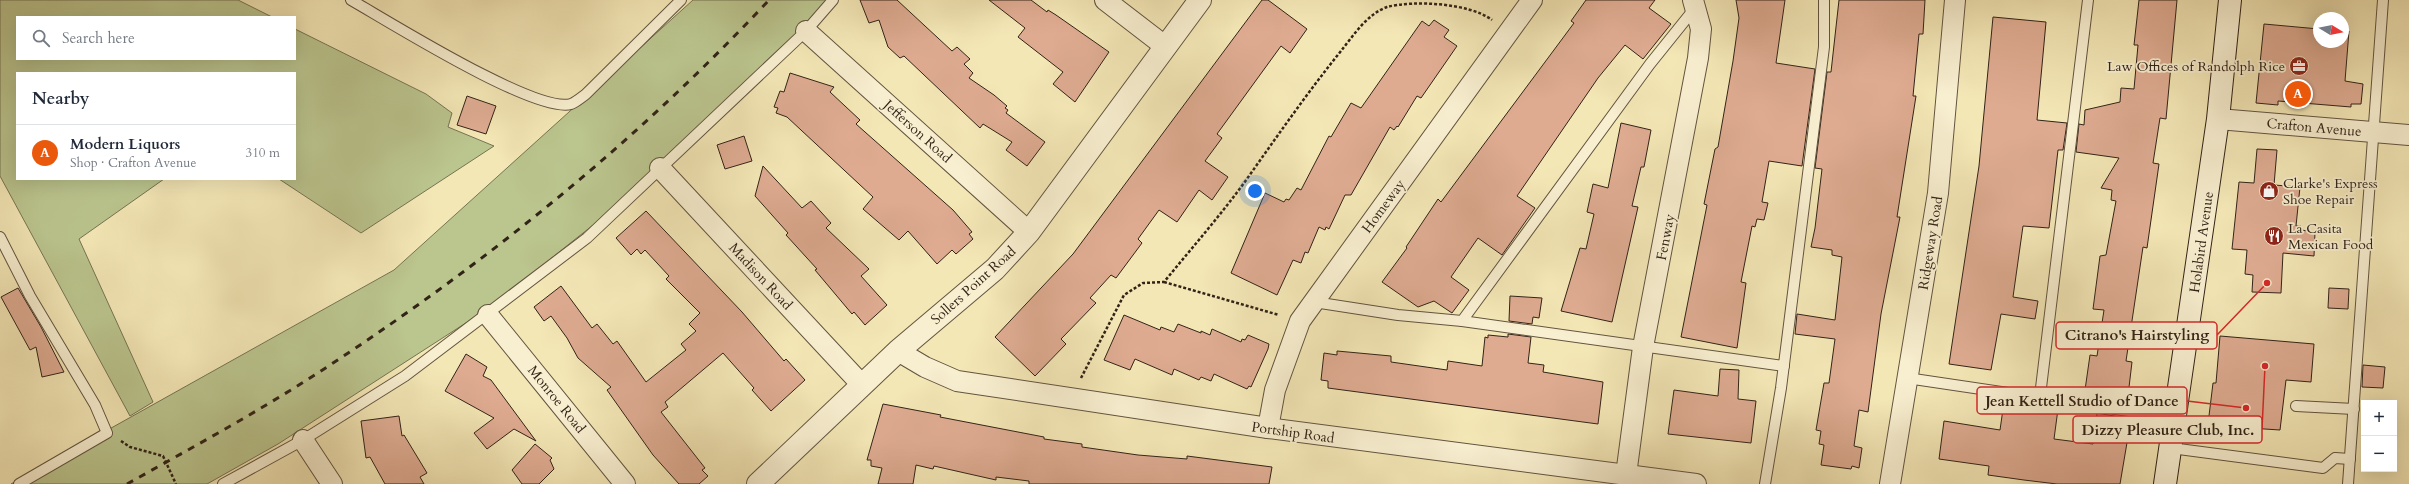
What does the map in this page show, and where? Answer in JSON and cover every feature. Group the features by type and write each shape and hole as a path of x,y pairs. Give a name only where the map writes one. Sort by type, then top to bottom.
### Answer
{"street":[{"path":"1105,0 1166,47"},
{"name":"Sollers Point Road","path":"758,484 898,351 995,268 1029,232 1200,0"},
{"name":"Homeway","path":"1268,428 1275,390 1300,321 1532,0"},
{"name":"Ridgeway Road","path":"1890,484 1938,193 1955,0"},
{"name":"Holabird Avenue","path":"2165,484 2176,418 2218,119 2230,0"},
{"name":"Fenway","path":"1626,475 1643,347 1698,58 1701,29 1695,3"},
{"name":"Jefferson Road","path":"806,31 1029,232"},
{"name":"Crafton Avenue","path":"2218,119 2409,135"},
{"name":"Madison Road","path":"660,168 862,385"},
{"name":"Monroe Road","path":"488,315 625,484"},
{"name":"Portship Road","path":"898,351 925,367 957,381 1070,400 1268,428 1696,484"},
{"path":"303,440 332,484"}],"lane":[{"path":"351,0 479,73 542,102 571,104 586,94 681,0"},
{"path":"223,484 303,440 405,376 488,315 587,238 806,31 833,0"},
{"path":"1765,484 1784,366 1824,47 1824,0"},
{"path":"2040,396 2088,0"},
{"path":"2348,484 2372,133 2383,0"},
{"path":"1462,321 1695,3"},
{"path":"0,237 4,254 95,405 107,433 18,484"},
{"path":"1314,302 1398,315 1462,321 1784,366"},
{"path":"1908,378 2040,396 2176,418"},
{"path":"2296,406 2354,408"},
{"path":"2170,448 2323,468 2335,458 2350,459"}],"path":[{"path":"1164,282 1243,184 1314,83 1356,31 1372,16 1386,7 1408,4 1433,4 1463,7 1485,14 1509,32"},
{"path":"1070,400 1124,296 1143,283 1164,282 1300,321"},
{"path":"107,433 130,447 163,456 176,484"}],"green space":[{"path":"0,0 238,0 270,16 16,16 16,60 296,60 296,29 426,94 452,113 448,127 494,146 361,233 281,180 296,180 296,72 16,72 16,180 163,180 79,239 153,402 130,416 0,176"},
{"path":"693,0 830,0 707,121 612,210 486,310 278,444 207,484 11,484 394,270"}],"building":[{"path":"860,0 897,0 952,51 957,47 970,59 964,64 973,73 969,78 994,95 1007,106 1005,108 1008,110 1006,113 1045,142 1027,166 1006,150 1012,142 983,124 980,128 904,56 900,58 888,47 879,20 869,23"},
{"path":"989,0 1031,0 1047,12 1048,10 1056,15 1109,52 1075,102 1053,84 1063,72 1018,37 1025,28"},
{"path":"1262,0 1268,0 1307,29 1290,53 1281,46 1217,134 1222,138 1205,161 1228,177 1212,200 1199,190 1177,222 1159,210 1138,239 1142,243 1116,278 1111,275 1090,298 1096,303 1061,339 1066,344 1035,376 995,337 1073,254"},
{"path":"1586,0 1655,0 1649,8 1671,24 1643,59 1625,45 1598,78 1517,196 1535,208 1502,255 1478,238 1451,277 1469,290 1452,313 1434,301 1418,307 1382,282 1407,248 1406,247 1438,199 1441,202 1574,23 1571,21"},
{"path":"1736,0 1785,0 1776,63 1815,69 1802,166 1769,161 1762,202 1768,203 1764,220 1757,219 1755,227 1752,226 1741,282 1746,283 1737,348 1681,337 1707,205 1704,204 1715,149 1718,147 1733,61 1739,18"},
{"path":"1839,0 1925,0 1923,34 1919,34 1913,96 1916,96 1897,217 1900,217 1881,314 1868,412 1859,410 1854,446 1862,448 1859,468 1852,466 1851,469 1821,465 1824,445 1819,444 1821,431 1816,430 1824,383 1829,383 1835,339 1795,334 1797,314 1835,320 1842,257 1832,255 1832,250 1811,247 1815,228 1822,169 1815,168 1827,72 1831,72"},
{"path":"2139,0 2177,0 2166,119 2160,118 2153,163 2159,164 2147,248 2143,247 2126,361 2132,362 2127,404 2084,397 2090,355 2097,356 2104,310 2093,309 2100,256 2106,255 2116,201 2111,200 2112,190 2101,188 2119,158 2076,152 2079,124 2084,125 2085,110 2120,102 2121,88 2134,89 2138,45 2134,45"},
{"path":"1993,17 2046,22 2037,120 2067,123 2063,150 2058,150 2049,228 2023,226 2013,297 2038,301 2035,319 2001,314 1991,370 1949,364 1979,166"},
{"path":"1434,20 1449,30 1444,37 1457,46 1421,98 1417,96 1398,127 1397,126 1394,130 1390,127 1351,195 1345,195 1329,229 1326,227 1325,230 1319,227 1308,253 1305,252 1301,263 1293,260 1277,295 1231,273 1265,193 1284,202 1286,199 1289,200 1297,188 1301,190 1329,136 1331,137 1351,103 1361,108 1422,21 1429,26"},
{"path":"2264,24 2313,28 2313,48 2348,48 2345,81 2363,84 2361,104 2351,104 2351,107 2278,101 2278,105 2256,103"},
{"path":"790,73 834,87 830,92 860,120 856,124 953,210 972,232 969,234 973,239 956,254 952,250 937,264 908,231 899,240 863,209 873,197 787,117 776,113 778,108 774,107 780,91 784,92"},
{"path":"467,96 496,106 486,134 457,125"},
{"path":"1621,123 1651,130 1644,167 1641,167 1632,206 1638,207 1612,322 1561,311 1580,248 1586,249 1594,214 1587,212 1593,184 1608,188"},
{"path":"744,136 752,161 725,169 717,145"},
{"path":"2257,149 2277,150 2274,185 2300,187 2296,226 2301,226 2301,230 2315,232 2314,256 2283,253 2281,293 2252,292 2253,275 2245,274 2247,250 2232,249 2239,182 2254,183"},
{"path":"763,166 802,208 811,201 831,223 826,228 869,269 861,276 887,305 865,325 854,312 852,314 815,270 817,269 786,235 788,233 755,196"},
{"path":"646,211 742,312 784,361 786,359 805,380 771,411 752,390 754,388 723,353 665,402 668,407 661,412 705,468 702,470 708,476 699,484 679,484 653,455 607,390 611,387 578,358 567,338 551,316 544,321 534,307 561,286 592,328 597,324 613,344 617,341 646,382 686,350 681,344 696,331 689,324 700,313 666,279 669,276 645,250 641,254 637,249 631,255 616,238"},
{"path":"18,288 41,327 64,372 42,377 36,347 30,350 1,297"},
{"path":"2329,288 2349,289 2348,309 2328,308"},
{"path":"1510,296 1542,298 1539,318 1533,317 1532,324 1509,321"},
{"path":"1124,315 1160,330 1161,327 1174,332 1178,324 1210,335 1212,329 1241,342 1242,339 1245,340 1248,335 1269,344 1268,349 1251,387 1249,386 1247,389 1214,374 1211,381 1201,377 1199,380 1174,369 1172,375 1135,359 1130,370 1104,360"},
{"path":"1508,334 1531,337 1528,363 1544,365 1543,372 1603,382 1598,424 1328,388 1328,381 1321,380 1324,353 1337,355 1337,351 1391,356 1391,362 1447,370 1448,361 1482,366 1485,337 1488,338 1488,335 1508,337"},
{"path":"2220,336 2314,344 2311,382 2286,380 2280,430 2234,427 2233,430 2215,428 2215,425 2208,424 2213,383 2216,383"},
{"path":"466,354 487,367 483,376 491,380 536,441 514,429 487,449 474,433 494,418 445,391"},
{"path":"2363,365 2385,367 2383,388 2362,387"},
{"path":"1720,369 1739,370 1738,399 1756,401 1751,443 1668,434 1674,390 1718,396"},
{"path":"2004,402 2058,409 2054,439 2093,444 2097,413 2131,419 2120,484 2057,484 2024,480 1988,475 1989,466 1939,459 1944,421 2000,430"},
{"path":"883,404 941,415 940,417 1044,437 1044,439 1082,444 1082,447 1138,455 1187,459 1187,456 1272,467 1269,484 1029,484 1029,481 996,477 996,480 934,466 933,469 916,465 913,484 878,484 882,468 871,466 871,460 867,460"},
{"path":"399,416 402,436 404,435 427,473 420,477 424,484 385,484 370,457 366,458 361,421"},
{"path":"535,444 552,458 550,460 554,469 539,484 522,484 512,470"}],"railway":[{"path":"127,484 230,426 305,381 389,325 448,283 560,196 615,149 719,52 769,0"}],"place":[{"name":"Law Offices of Randolph Rice","path":"2299,66"},
{"name":"Modern Liquors","path":"2298,94"},
{"name":"Clarke's Express Shoe Repair","path":"2269,191"},
{"name":"La Casita Mexican Food","path":"2274,236"},
{"name":"Citrano's Hairstyling","path":"2267,283"},
{"name":"Dizzy Pleasure Club, Inc.","path":"2265,366"},
{"name":"Jean Kettell Studio of Dance","path":"2246,408"}]}
